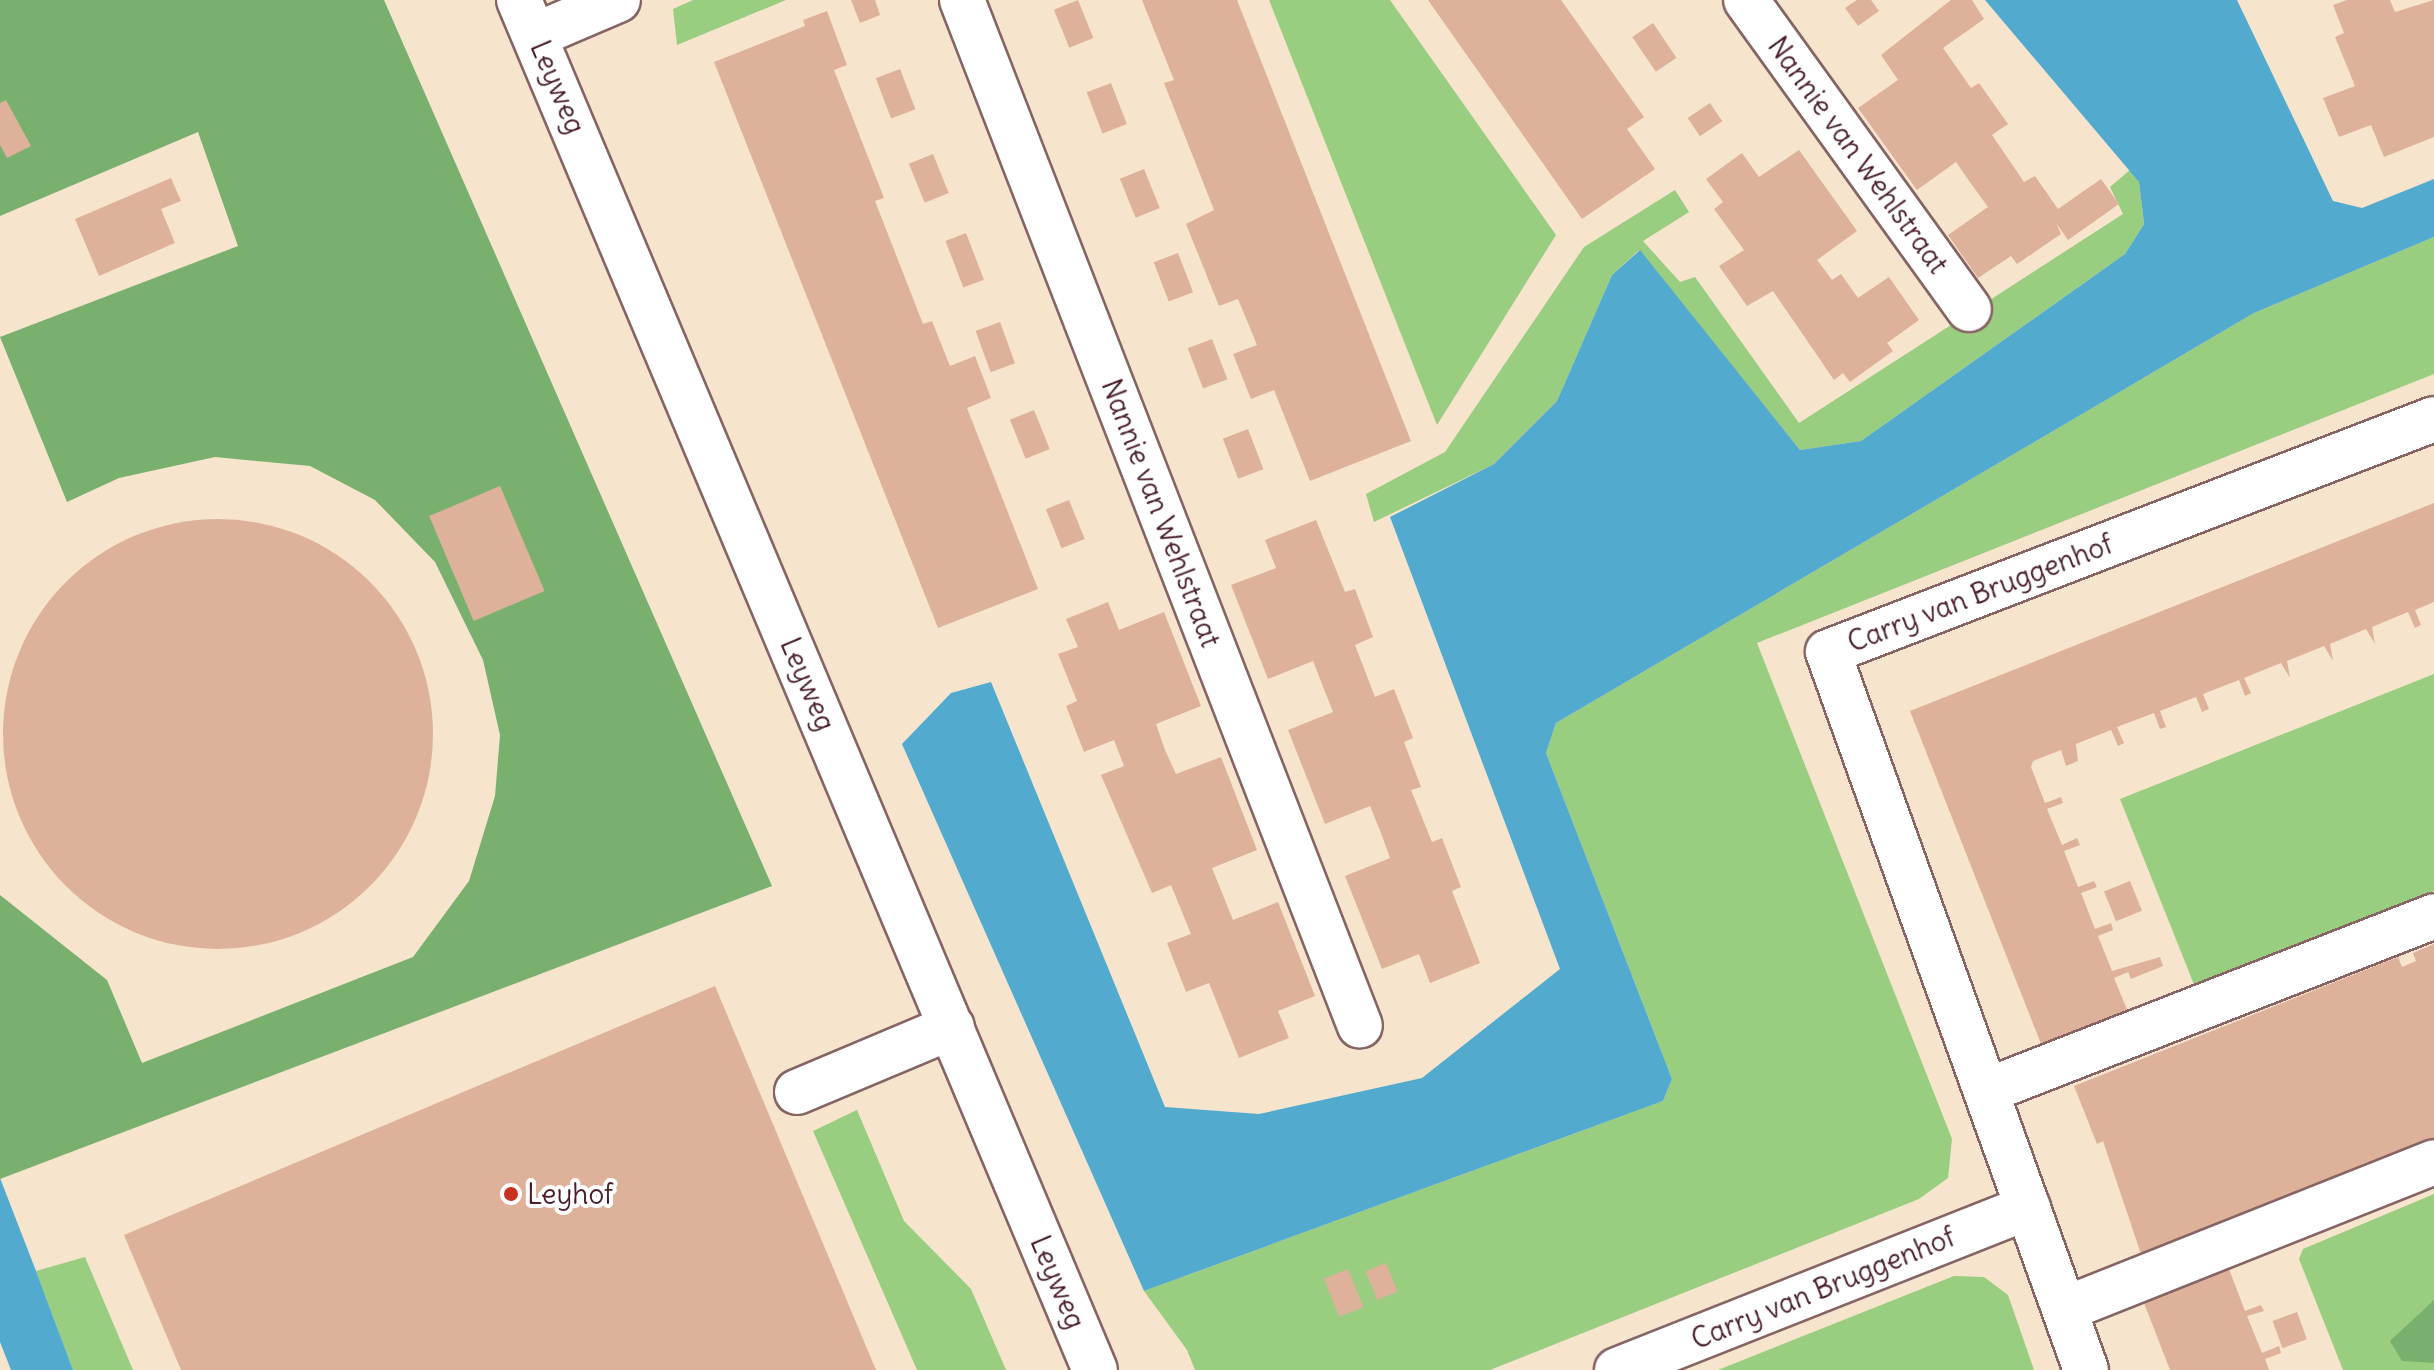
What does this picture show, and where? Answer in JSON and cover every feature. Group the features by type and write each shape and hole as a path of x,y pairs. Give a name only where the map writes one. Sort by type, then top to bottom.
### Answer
{"street":[{"path":"528,18 618,0"},
{"name":"Nannie van Wehlstraat","path":"962,0 1360,1026"},
{"name":"Nannie van Wehlstraat","path":"1746,0 1969,309"},
{"name":"Leyweg","path":"528,18 1095,1370"},
{"name":"Carry van Bruggenhof","path":"2086,1370 1828,652 2434,419"},
{"path":"1986,1091 2434,916"},
{"path":"797,1092 952,1027"},
{"path":"2065,1309 2434,1162"},
{"name":"Carry van Bruggenhof","path":"1617,1370 2028,1207"}],"green space":[{"path":"0,0 384,0 772,886 0,1179 0,895 107,980 142,1063 413,957 469,881 495,796 500,735 483,660 435,562 375,500 310,466 215,457 119,478 67,502 0,337 238,246 198,132 0,216"},
{"path":"693,0 786,0 677,45 673,9"},
{"path":"1269,0 1390,0 1556,235 1437,425"},
{"path":"2130,170 2139,182 2144,224 2125,254 1861,441 1800,450 1639,250 1612,275 1557,401 1494,464 1374,522 1366,494 1445,452 1584,247 1675,190 1689,212 1643,241 1680,282 1695,277 1799,423 2123,214 2110,187"},
{"path":"2434,237 2434,374 1757,643 1952,1139 1948,1178 1919,1199 1490,1370 1195,1370 1187,1350 1144,1291 1663,1101 1672,1079 1546,753 1556,723 2254,313"},
{"path":"2434,674 2434,891 2195,987 2120,799"},
{"path":"857,1110 904,1221 971,1289 1006,1370 917,1370 813,1131"},
{"path":"2434,1194 2434,1370 2343,1370 2299,1259 2303,1249"},
{"path":"85,1257 133,1370 73,1370 36,1271"},
{"path":"1954,1276 1984,1277 2008,1295 2034,1370 1718,1370"},
{"path":"2434,1300 2434,1363 2402,1361 2390,1341"}],"water":[{"path":"1985,0 2237,0 2333,201 2362,208 2434,179 2434,237 2254,313 1556,723 1546,753 1672,1079 1663,1101 1144,1291 902,744 951,693 991,682 1165,1107 1259,1114 1422,1078 1560,969 1390,517 1494,464 1557,401 1612,275 1640,250 1800,450 1861,441 2125,254 2144,224 2139,182"},
{"path":"0,1178 73,1370 11,1370 0,1342"}],"building":[{"path":"851,0 875,0 880,15 860,23"},
{"path":"1078,0 1093,38 1069,48 1054,10"},
{"path":"1142,0 1237,0 1411,441 1310,481 1274,390 1251,399 1233,354 1257,345 1238,299 1219,306 1186,224 1214,210 1164,83 1174,80"},
{"path":"1428,0 1561,0 1644,117 1627,129 1655,169 1582,219"},
{"path":"1857,0 1871,0 1879,11 1858,26 1845,8"},
{"path":"1951,0 1972,0 1984,19 1943,48 1971,88 1979,83 2008,124 1992,135 2024,182 2035,176 2058,209 2101,179 2119,204 2068,240 2056,223 2061,234 2017,264 2011,256 1978,278 1948,235 1988,207 1956,162 1917,190 1858,108 1898,80 1881,55"},
{"path":"2347,0 2390,0 2395,12 2434,0 2434,137 2384,157 2371,125 2339,137 2323,98 2355,86 2335,37 2344,33 2333,5"},
{"path":"827,11 847,65 834,70 884,198 875,201 923,324 932,321 950,366 975,356 991,398 967,408 1038,589 938,628 714,62 805,26 803,20"},
{"path":"1653,23 1676,58 1656,72 1632,37"},
{"path":"900,69 915,109 891,118 876,78"},
{"path":"1111,83 1127,124 1102,133 1087,92"},
{"path":"6,100 31,146 7,158 0,145 0,103"},
{"path":"1710,103 1722,121 1700,136 1688,118"},
{"path":"1799,150 1857,231 1817,260 1832,280 1841,274 1858,298 1889,277 1919,320 1887,343 1893,351 1850,382 1843,373 1834,380 1773,291 1747,306 1719,266 1744,250 1714,209 1723,202 1706,179 1742,153 1759,177"},
{"path":"933,154 949,193 925,203 909,164"},
{"path":"1144,169 1160,208 1136,218 1120,179"},
{"path":"171,178 181,201 161,209 175,243 99,276 75,219"},
{"path":"966,233 984,280 963,288 945,241"},
{"path":"1178,253 1193,292 1169,302 1154,262"},
{"path":"1000,322 1015,363 991,372 976,331"},
{"path":"1212,339 1227,379 1203,388 1188,348"},
{"path":"1034,410 1050,449 1026,459 1010,420"},
{"path":"1248,429 1263,469 1238,479 1223,439"},
{"path":"500,486 545,591 474,621 429,516"},
{"path":"1069,500 1085,539 1062,548 1046,509"},
{"path":"2434,503 2434,602 2415,610 2421,625 2415,628 2408,612 2372,627 2375,644 2366,629 2330,644 2333,661 2324,646 2287,661 2290,678 2281,663 2244,678 2251,693 2245,696 2239,680 2203,694 2209,709 2202,712 2196,697 2160,711 2166,727 2160,729 2154,713 2117,727 2124,743 2118,746 2111,730 2076,744 2078,761 2066,766 2061,750 2033,761 2031,767 2045,803 2061,797 2063,803 2047,809 2062,845 2077,838 2080,845 2064,851 2078,887 2094,881 2097,887 2081,893 2095,929 2111,923 2113,930 2098,936 2112,971 2160,957 2163,966 2131,979 2128,972 2114,978 2131,1019 2045,1054 1910,711"},
{"path":"218,519 260,524 300,536 337,556 370,582 396,615 416,652 428,692 433,734 428,776 416,816 396,853 370,886 337,912 300,932 260,944 218,949 176,944 136,932 99,912 66,886 40,853 20,816 8,776 3,734 8,692 20,652 40,615 66,582 99,556 136,536 176,524"},
{"path":"1316,520 1345,592 1355,589 1373,637 1355,645 1375,697 1394,689 1413,738 1404,742 1421,787 1411,790 1432,842 1442,838 1461,887 1452,891 1480,963 1430,983 1419,954 1382,969 1345,876 1390,858 1381,833 1370,806 1325,824 1288,730 1333,712 1313,661 1268,679 1231,585 1276,568 1265,540"},
{"path":"1108,602 1119,630 1164,612 1201,706 1156,724 1165,750 1176,774 1221,757 1257,850 1212,868 1233,920 1278,902 1315,996 1278,1011 1289,1038 1239,1058 1209,983 1186,992 1167,943 1191,934 1171,885 1152,893 1101,775 1124,766 1114,740 1084,752 1066,706 1077,701 1058,654 1078,647 1066,619"},
{"path":"2130,881 2142,911 2116,921 2104,891"},
{"path":"2434,944 2434,1145 2143,1260 2103,1141 2097,1144 2074,1086 2398,957 2402,967 2416,961 2413,953"},
{"name":"Leyhof","path":"715,986 876,1370 181,1370 124,1235"},
{"path":"1386,1263 1398,1292 1377,1300 1366,1271"},
{"path":"1348,1269 1363,1307 1339,1317 1324,1279"},
{"path":"2229,1269 2245,1311 2261,1305 2264,1311 2247,1316 2262,1353 2279,1346 2281,1353 2265,1359 2269,1370 2170,1370 2144,1303"},
{"path":"2297,1312 2307,1339 2282,1348 2273,1321"}],"place":[{"name":"Leyhof","path":"511,1194"}]}
